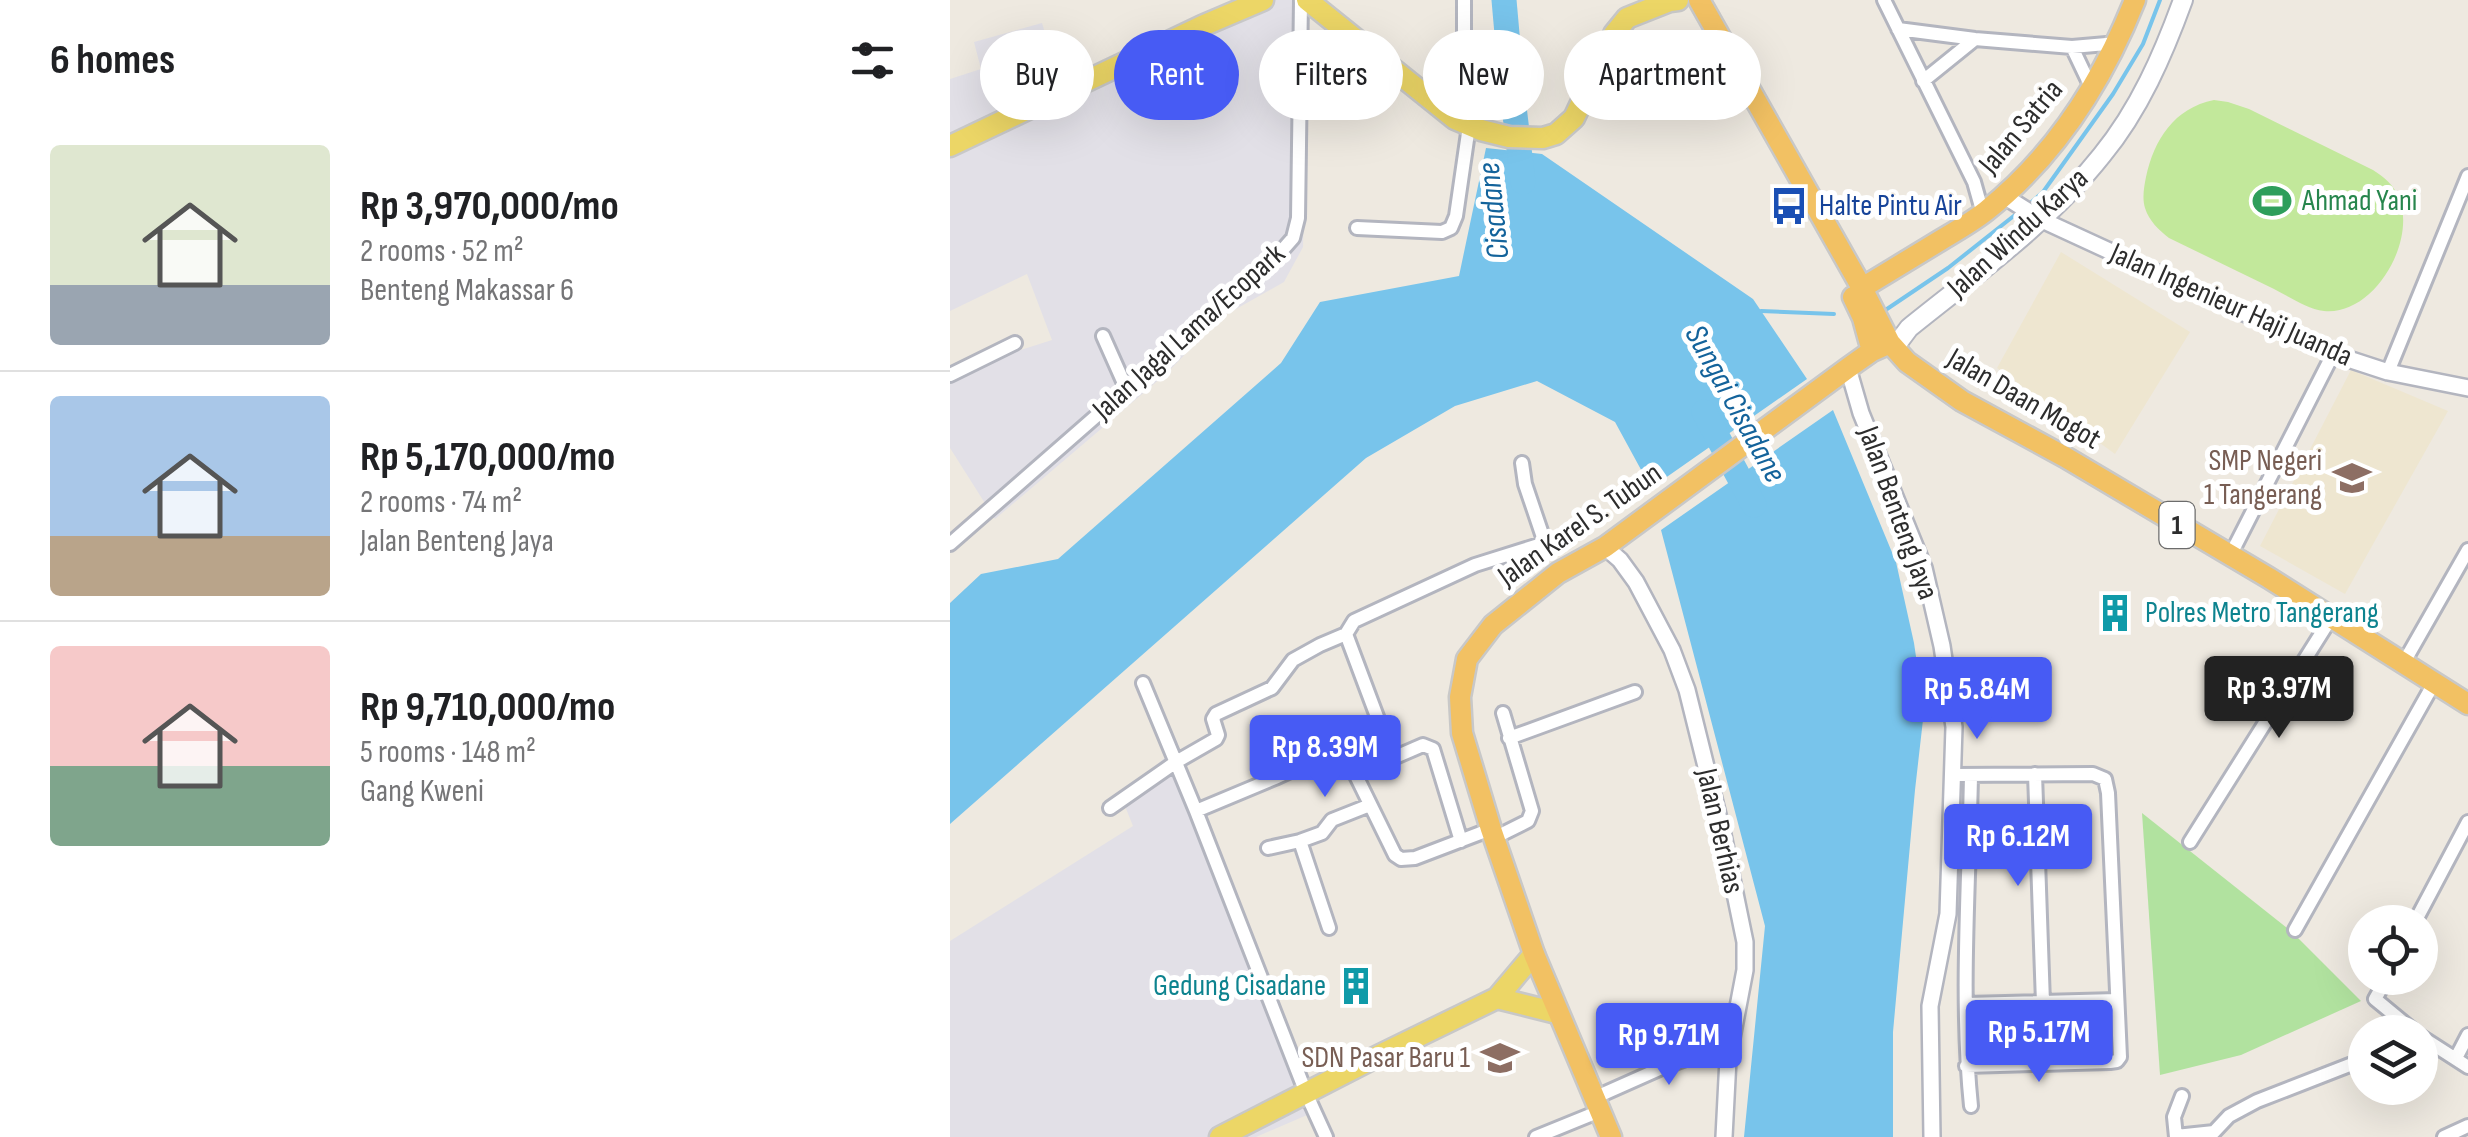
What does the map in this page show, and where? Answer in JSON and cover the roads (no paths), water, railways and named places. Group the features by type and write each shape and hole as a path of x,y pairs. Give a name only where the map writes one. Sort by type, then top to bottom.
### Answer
{"highway":[{"name":"Jalan Daan Mogot","path":"1699,0 1862,288 1885,347 1962,401 2230,556 2468,704"},
{"name":"Jalan Satria","path":"1862,288 2006,197 2054,142 2092,89 2136,0"},
{"path":"1839,247 1843,274 1863,318 1885,347"},
{"name":"Jalan Karel S. Tubun","path":"1611,1137 1557,1013 1492,834 1462,733 1460,697 1468,659 1492,625 1558,573 1606,548 1848,368 1885,347"}],"main road":[{"path":"950,144 1263,0"},
{"path":"1304,0 1468,125 1509,137 1543,138 1556,134 1574,118 1614,34 1627,18 1678,0"},
{"name":"Jalan Windu Karya","path":"1885,347 2040,218 2103,154 2138,102 2166,46 2182,0"},
{"path":"1220,1137 1497,998 1534,954"},
{"path":"1497,998 1557,1013"}],"street":[{"name":"Jalan Jagal Lama/Ecopark","path":"950,544 1271,262 1292,238 1298,218 1304,0"},
{"path":"1356,228 1442,232 1451,228 1468,125 1459,102 1464,0"},
{"path":"1884,0 1974,182 1983,214"},
{"path":"1898,29 2072,48 2118,43"},
{"path":"1924,81 1975,39"},
{"path":"2072,48 2092,89"},
{"path":"2388,372 2468,176"},
{"path":"1974,182 2006,197"},
{"name":"Jalan Ingenieur Haji Juanda","path":"2006,197 2040,218 2333,354 2388,372 2468,388"},
{"path":"1103,336 1127,390"},
{"path":"950,376 1015,343"},
{"path":"2230,556 2333,354"},
{"name":"Jalan Benteng Jaya","path":"1848,368 1924,568 1942,646 1962,776 1948,914 1930,1006 1932,1137"},
{"path":"1110,808 1216,739 1216,714 1272,688 1293,660 1346,634 1354,621 1474,565 1545,543 1524,484 1522,463"},
{"name":"Jalan Berhias","path":"1606,548 1636,582 1672,650 1687,690 1745,942 1745,970 1730,1043 1724,1137"},
{"path":"2403,664 2468,550"},
{"path":"2190,842 2331,618"},
{"path":"1196,810 1342,747 1379,722 1346,634"},
{"path":"1143,682 1326,1137"},
{"path":"2295,930 2434,683"},
{"path":"1509,738 1635,692"},
{"path":"1342,747 1395,854 1400,859 1415,858 1528,821 1532,812 1503,713"},
{"path":"1356,774 1423,745 1432,749 1461,841"},
{"path":"2035,774 2043,1003"},
{"path":"1966,1066 2120,1058 2105,779 2093,774 1962,776 1966,1066 1971,1106"},
{"path":"1268,848 1322,833 1332,820 1370,805"},
{"path":"2424,905 2468,822"},
{"path":"1300,842 1329,928"},
{"path":"2377,995 2375,999 2395,1015"},
{"path":"1966,1004 2117,1000"},
{"path":"2438,1047 2462,1062 2468,1034"},
{"path":"1536,1137 1666,1066 1730,1043"},
{"path":"2182,1096 2174,1117 2176,1137 2214,1132 2229,1116 2258,1101 2348,1066"},
{"path":"2444,1137 2468,1126"}],"water":[{"path":"1486,148 1542,154 1753,299 1807,379 1651,488 1615,422 1537,381 1455,406 1366,458 950,824 950,603 981,574 1058,559 1281,363 1320,302 1459,276"},
{"path":"1833,410 1896,562 1924,711 1893,1032 1893,1137 1744,1137 1765,926 1661,530"}],"waterway":[{"name":"Cisadane","path":"1504,0 1523,182"},
{"path":"2028,205 2043,192 2113,94 2143,44 2160,0"},
{"path":"1887,309 1948,268 2020,211"},
{"path":"1761,311 1834,314"},
{"name":"Sungai Cisadane","path":"1704,412 1754,505"}],"place":[{"name":"Ahmad Yani","path":"2272,201"},
{"name":"Halte Pintu Air","path":"1789,206"},
{"name":"SMP Negeri 1 Tangerang","path":"2352,478"},
{"name":"Polres Metro Tangerang","path":"2115,613"},
{"name":"Gedung Cisadane","path":"1356,986"},
{"name":"SDN Pasar Baru 1","path":"1500,1058"}]}
